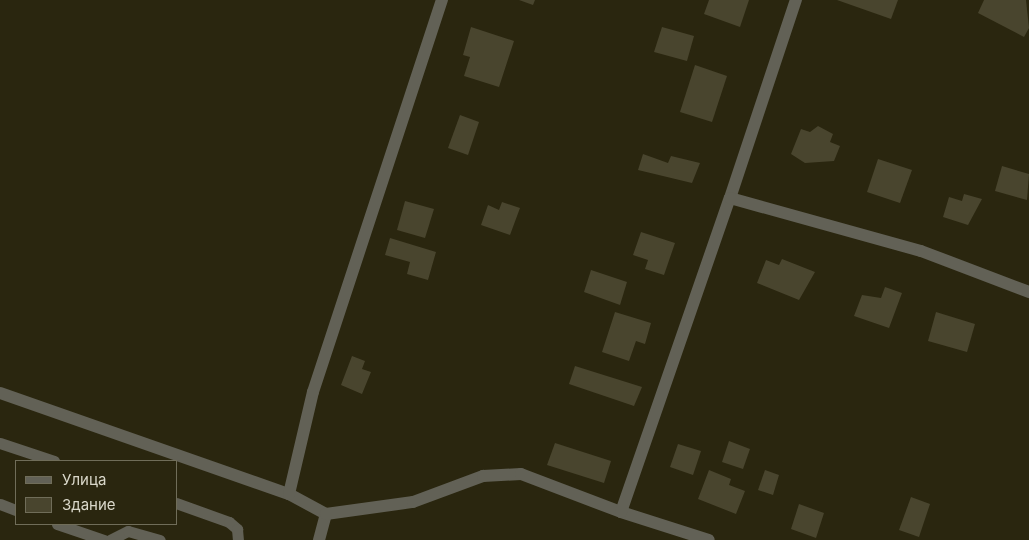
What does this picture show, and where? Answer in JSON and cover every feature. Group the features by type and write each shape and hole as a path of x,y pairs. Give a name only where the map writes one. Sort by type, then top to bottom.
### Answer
{"street":[{"path":"289,494 313,392 442,0"},
{"path":"621,512 730,198 796,0"},
{"path":"730,198 921,251 1029,292"},
{"path":"0,393 289,494 326,514 413,502 483,476 521,474 621,512 709,540"},
{"path":"319,540 326,514"}],"lane":[{"path":"0,442 51,460"},
{"path":"0,504 15,510"},
{"path":"178,505 229,522 237,529 238,540"},
{"path":"60,525 104,540"},
{"path":"110,540 128,531 160,540"}],"building":[{"path":"519,0 535,0 533,5"},
{"path":"709,0 749,0 740,27 704,14"},
{"path":"837,0 898,0 891,19"},
{"path":"984,0 1026,0 1029,28 1024,37 978,13"},
{"path":"471,27 514,41 499,87 464,76 470,57 463,55"},
{"path":"662,27 694,36 687,61 654,52"},
{"path":"695,65 727,76 712,122 680,112"},
{"path":"460,115 479,122 468,155 448,148"},
{"path":"818,126 833,134 830,142 840,146 834,161 805,163 791,154 801,129 810,132"},
{"path":"643,154 668,163 671,156 700,163 692,183 638,170"},
{"path":"878,159 912,170 900,203 867,192"},
{"path":"1002,166 1029,174 1027,200 995,191"},
{"path":"964,194 982,199 968,225 943,217 949,197 962,201"},
{"path":"405,201 434,209 425,238 397,230"},
{"path":"502,202 520,208 510,235 481,225 488,205 499,210"},
{"path":"641,232 675,243 664,275 645,269 648,260 633,255"},
{"path":"390,238 436,252 428,280 407,274 410,262 385,255"},
{"path":"782,259 815,272 799,300 757,283 766,260 779,265"},
{"path":"591,270 627,282 620,305 584,292"},
{"path":"885,287 902,293 889,328 854,316 862,295 881,298"},
{"path":"615,312 651,323 645,344 636,341 629,361 602,352"},
{"path":"936,312 975,324 967,352 928,341"},
{"path":"352,356 365,361 362,369 371,372 362,394 341,385"},
{"path":"575,366 642,387 634,406 569,384"},
{"path":"729,441 750,449 743,469 722,462"},
{"path":"555,443 611,461 604,483 547,465"},
{"path":"678,444 701,451 693,475 670,467"},
{"path":"709,470 731,479 729,485 745,491 736,514 698,499"},
{"path":"765,470 779,475 773,495 758,490"},
{"path":"911,497 930,504 919,537 899,530"},
{"path":"799,504 824,513 816,538 791,529"}]}
